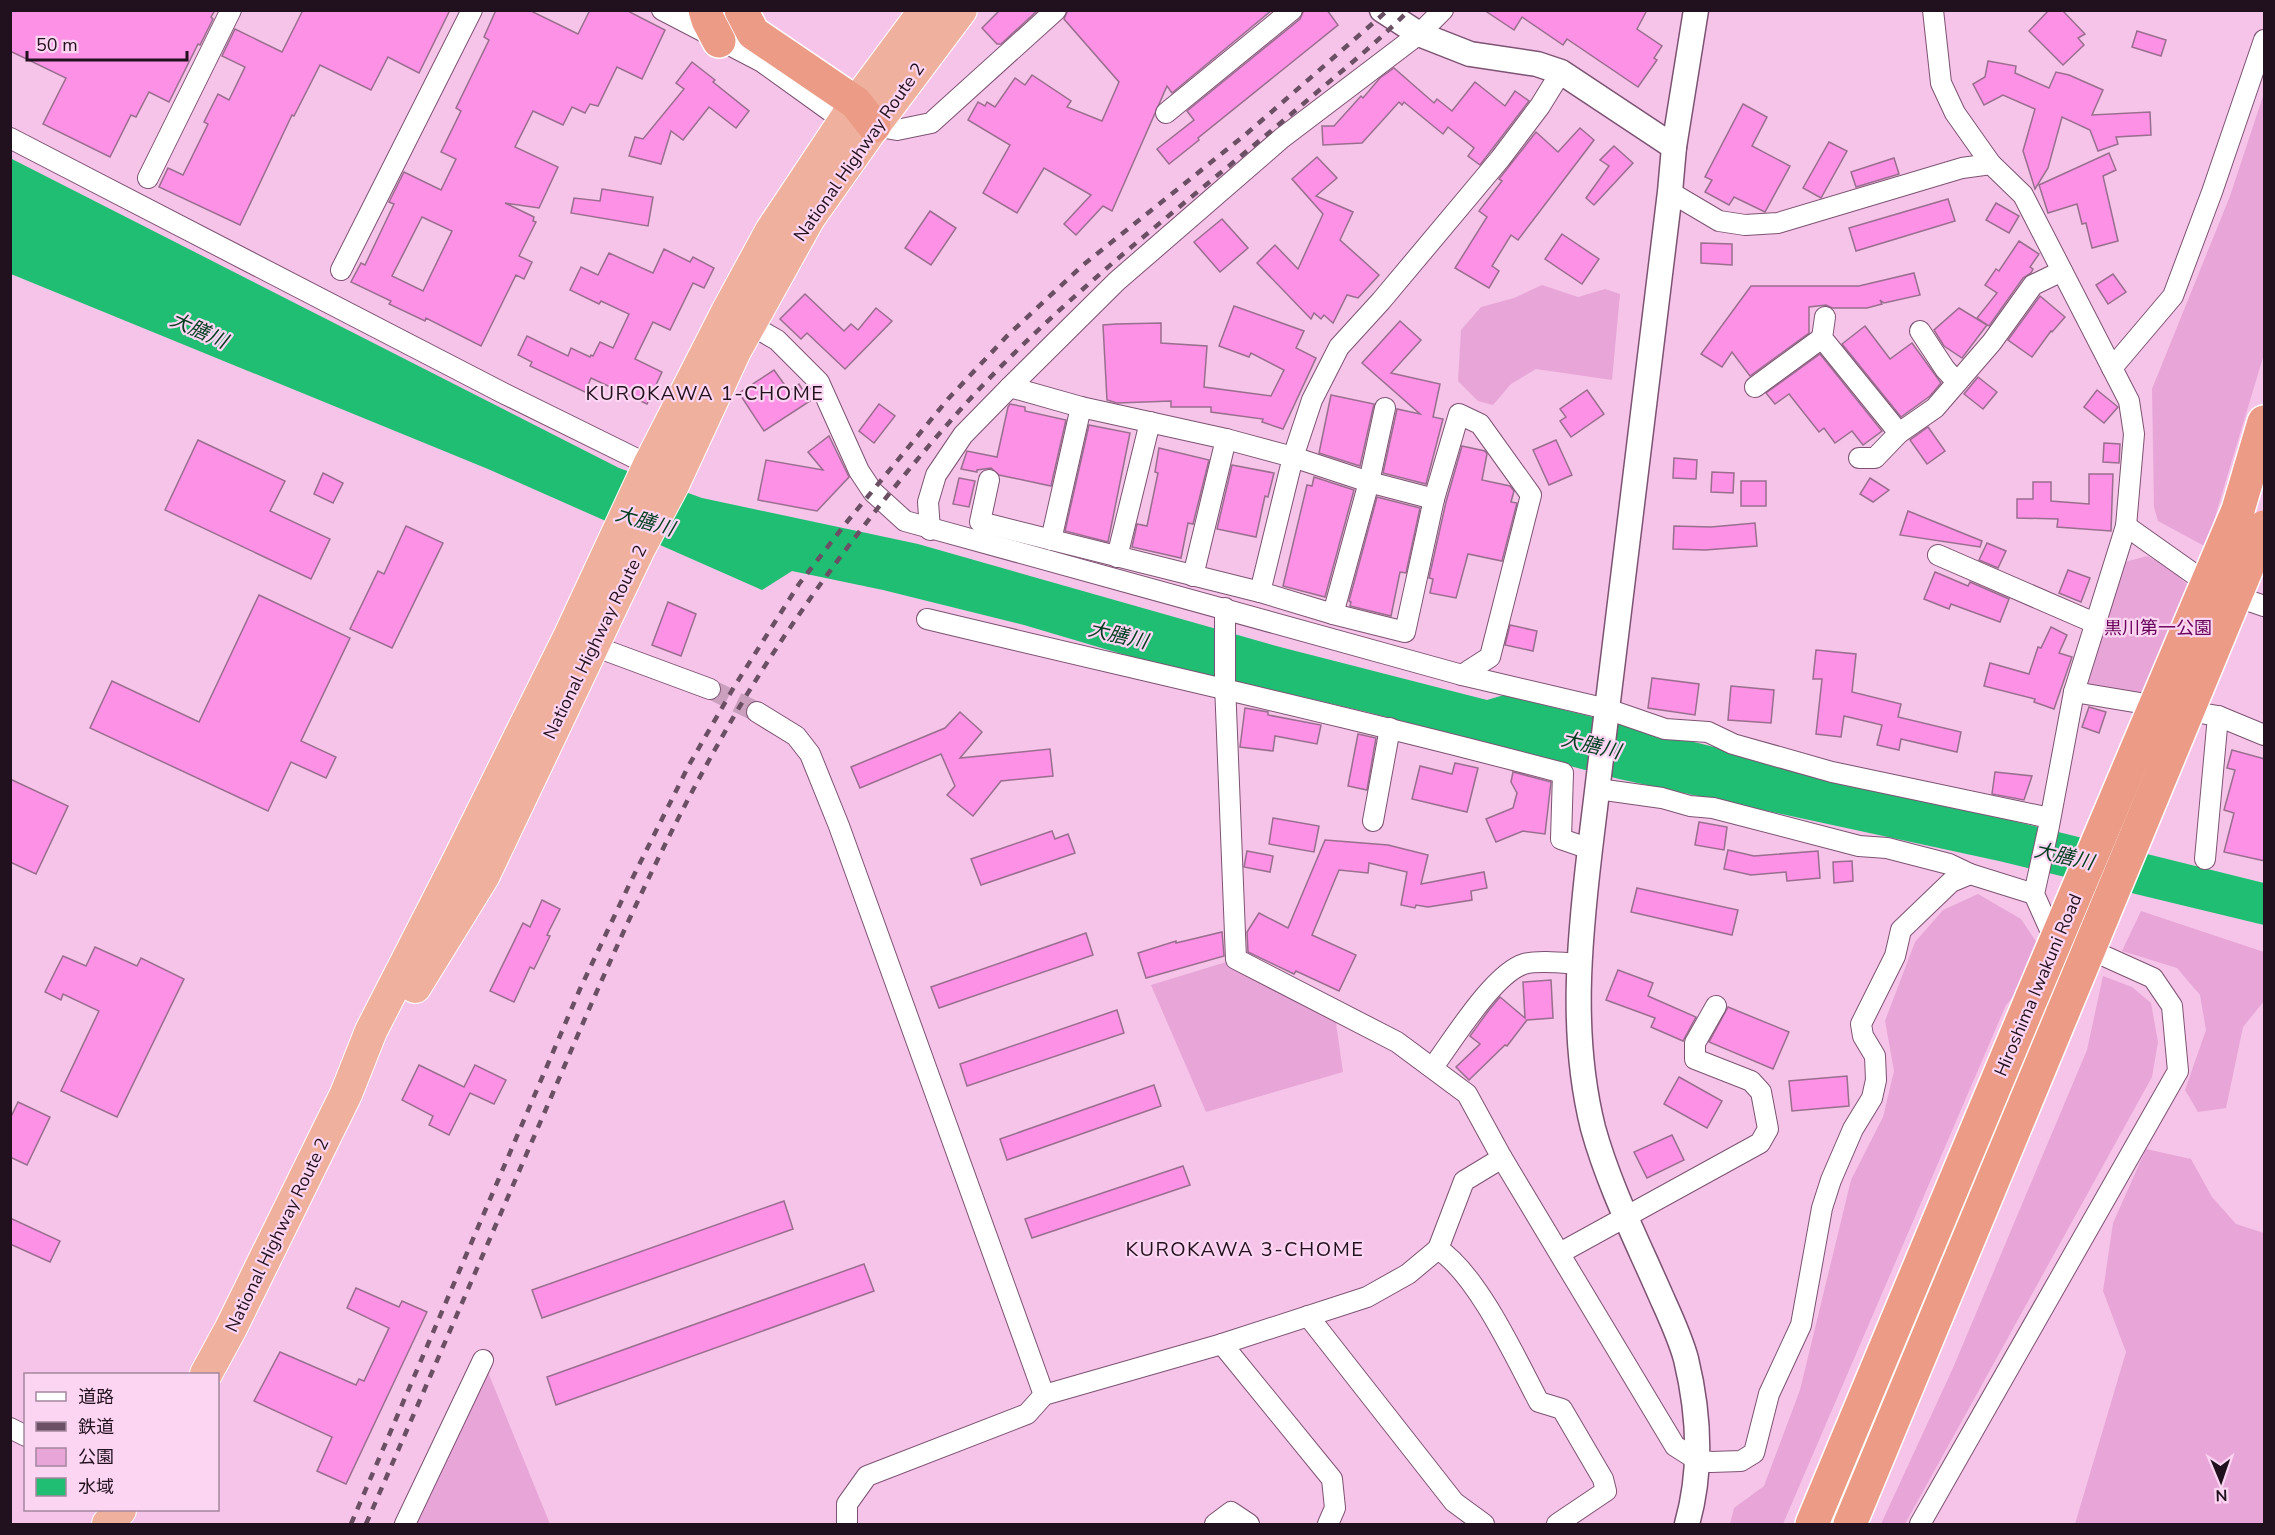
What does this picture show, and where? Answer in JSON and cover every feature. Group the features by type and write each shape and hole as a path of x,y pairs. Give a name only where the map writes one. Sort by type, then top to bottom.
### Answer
{"highway":[{"path":"705,10 719,41"},
{"path":"741,10 753,33 858,117"},
{"name":"National Highway Route 2","path":"207,1373 346,1094 371,1031 458,861 581,641 628,542 656,474 735,351 739,319 809,218 858,117 925,10"},
{"name":"National Highway Route 2","path":"858,117 961,10"},
{"path":"2251,519 2265,422"},
{"name":"Hiroshima Iwakuni Road","path":"1850,1524 2063,1012 2251,519 2265,445"},
{"name":"Hiroshima Iwakuni Road","path":"1812,1524 2032,997 2251,519"},
{"path":"108,1524 118,1511"}],"street":[{"path":"147,178 231,10"},
{"path":"341,270 472,10"},
{"path":"662,10 762,62 858,117 897,130 931,123 1056,10"},
{"path":"1166,113 1292,10"},
{"path":"1382,10 1419,34 1470,54 1537,64 1561,72 1674,147"},
{"path":"930,530 928,502 936,475 963,435 1010,387 1117,281 1282,138 1419,34 1443,10"},
{"path":"1687,1524 1693,1503 1697,1460 1695,1407 1685,1357 1609,1175 1594,1128 1584,1083 1578,1023 1579,964 1590,849 1674,147 1696,10"},
{"path":"1920,1524 2178,1071 2172,1006 2153,978 2051,932 2035,889 2074,692 2126,526 2134,434 2129,401 2023,195 1991,164 1955,113 1941,82 1933,10"},
{"path":"2112,368 2173,296 2265,40"},
{"path":"1260,592 1293,457 1312,400 1339,347 1381,301 1500,159 1561,72"},
{"path":"10,138 656,474"},
{"path":"1670,192 1719,221 1745,225 1778,223 1962,168 1991,164"},
{"path":"1859,458 1875,458 1899,433 1935,408 1992,342 2032,285 2062,271"},
{"path":"1755,387 1822,338 1825,317"},
{"path":"739,319 777,340 819,382 859,471 873,492 905,521 1225,616 1294,628 1665,729 1708,732 1733,744 1832,772 2050,822"},
{"path":"1920,331 1945,369 1957,382"},
{"path":"1822,338 1899,433"},
{"path":"1010,387 1081,407 1226,439 1434,499"},
{"path":"1051,540 1081,407"},
{"path":"1294,628 1326,612 1369,482 1385,408"},
{"path":"989,480 980,522 1260,592 1405,632 1434,499 1459,414 1480,424 1531,495 1490,657 1462,675"},
{"path":"1117,557 1150,422"},
{"path":"1193,576 1226,439"},
{"path":"2126,526 2215,590 2265,606"},
{"path":"1938,555 2097,624"},
{"path":"1225,616 1225,688 1236,959 1397,1042 1467,1094 1502,1158 1675,1446 1697,1460 1741,1461 1754,1453 1769,1394 1801,1325 1822,1208 1831,1180 1853,1129 1872,1098 1876,1080 1875,1056 1863,1036 1861,1024 1895,956 1901,930 1952,882 1970,874"},
{"path":"927,619 1225,688 1563,773 1561,839 1590,849"},
{"path":"581,641 710,688"},
{"path":"2074,692 2218,716 2265,735"},
{"path":"757,712 796,736 810,754 1044,1395"},
{"path":"2205,859 2218,716"},
{"path":"1373,821 1390,729"},
{"path":"1598,785 1690,806 1713,808 1859,846 1887,848 1949,864 1970,874 2035,889"},
{"path":"1433,1067 1496,984 1513,968 1527,963 1579,964"},
{"path":"1560,1253 1760,1143 1768,1129 1761,1092 1751,1081 1695,1059 1695,1043 1716,1006"},
{"path":"847,1524 847,1504 867,1476 1027,1414 1044,1395 1222,1344 1367,1297 1408,1274 1438,1249 1464,1181 1502,1158"},
{"path":"1438,1249 1451,1258 1488,1308 1539,1402 1562,1409 1603,1479 1606,1491 1557,1524"},
{"path":"1308,1316 1454,1502 1484,1524"},
{"path":"1222,1344 1332,1479 1335,1509 1328,1524"},
{"path":"405,1524 483,1360"},
{"path":"10,1428 24,1435"},
{"path":"1215,1524 1231,1512 1249,1524"}],"green space":[{"path":"2264,93 2264,354 2206,547 2158,521 2154,507 2152,389 2230,196"},
{"path":"1542,285 1578,297 1605,289 1620,294 1612,380 1536,369 1511,384 1493,405 1478,401 1458,381 1461,330 1481,307 1514,298"},
{"name":"黒川第一公園","path":"2147,556 2168,567 2190,587 2179,703 2088,684 2125,562"},
{"path":"1978,894 2021,919 2039,946 2028,980 2006,1005 1783,1524 1730,1524 1734,1508 1764,1486 1800,1390 1851,1180 1883,1117 1894,1071 1885,1021 1915,942 1943,910"},
{"path":"2141,911 2264,952 2264,1001 2243,1027 2226,1108 2198,1112 2185,1090 2206,1030 2200,995 2177,968 2122,951"},
{"path":"1236,959 1334,1009 1343,1072 1206,1112 1151,985"},
{"path":"2103,976 2132,987 2151,1003 2158,1042 2152,1077 1905,1524 1881,1524 1953,1368 2087,1050"},
{"path":"2146,1149 2191,1159 2212,1197 2236,1224 2264,1233 2264,1524 2075,1524 2126,1352 2103,1291 2113,1223"},
{"path":"483,1360 550,1524 420,1524 408,1519"}],"water":[{"name":"大膳川","path":"10,158 619,468 702,498 918,544 1280,647 1487,700 1504,695 2264,883 2264,925 1999,861 1619,779 1367,712 1142,660 1024,625 883,590 792,571 762,590 488,469 11,274"}],"building":[{"path":"10,10 215,10 200,45 198,44 169,102 149,92 136,117 131,115 110,157 43,124 66,78 10,51"},
{"path":"303,10 450,10 419,73 388,57 371,90 320,65 294,116 292,115 240,225 159,187 168,168 183,175 208,124 204,122 218,94 229,100 245,67 222,56 235,29 282,52"},
{"path":"496,10 529,10 578,34 590,10 626,10 665,30 642,79 617,67 598,106 590,104 585,113 572,107 563,125 533,111 515,147 558,167 539,208 505,203 534,217 533,221 536,222 519,256 532,262 524,279 516,275 481,346 426,318 425,321 389,304 391,301 351,282 361,263 365,265 394,204 389,202 404,172 441,190 456,159 441,152 461,111 456,108 489,40 484,37","holes":["422,217 452,231 423,291 392,276"]},
{"path":"1000,10 1038,10 1001,44 997,44 982,28"},
{"path":"1068,10 1272,10 1172,93 1167,86 1112,211 1103,206 1076,235 1064,224 1091,195 1044,168 1017,213 983,193 1010,145 968,120 978,102 985,106 987,102 995,107 1015,78 1025,85 1032,75 1071,101 1067,107 1102,121 1119,82 1064,19"},
{"path":"1304,10 1327,10 1338,25 1169,164 1157,149 1194,120 1187,111 1300,19"},
{"path":"1484,10 1647,10 1637,29 1662,46 1654,58 1657,60 1638,87 1567,39 1563,45 1522,17 1514,30"},
{"path":"2049,10 2062,10 2085,34 2078,38 2084,45 2063,65 2029,31"},
{"path":"2137,31 2166,40 2161,56 2132,47"},
{"path":"1988,61 2016,66 2015,73 2049,88 2056,72 2069,75 2103,90 2092,115 2150,112 2151,135 2116,137 2118,144 2098,151 2090,130 2062,117 2048,168 2035,189 2023,151 2035,109 2003,95 1984,105 1973,84 1985,77"},
{"path":"692,62 749,111 736,128 709,107 683,140 671,131 661,164 629,156 635,137 643,139 684,89 676,83"},
{"path":"1394,68 1434,103 1437,99 1452,111 1475,82 1505,106 1515,91 1529,101 1480,165 1468,156 1474,148 1448,127 1443,134 1404,102 1402,105 1399,102 1362,143 1323,145 1322,126 1334,126 1361,96 1363,98 1380,78"},
{"path":"1743,104 1767,117 1752,146 1790,166 1765,212 1734,197 1729,205 1705,192 1712,180 1705,177"},
{"path":"1580,128 1594,140 1518,240 1511,235 1492,266 1499,271 1489,288 1455,268 1487,217 1479,211 1502,181 1499,179 1536,132 1558,152"},
{"path":"1829,142 1847,151 1821,198 1803,188"},
{"path":"1614,146 1633,163 1594,205 1586,198 1609,166 1600,160"},
{"path":"2109,153 2116,170 2103,176 2118,241 2092,248 2086,223 2082,224 2077,204 2048,213 2039,185"},
{"path":"1317,157 1337,178 1316,196 1353,212 1340,240 1379,275 1358,298 1347,295 1333,323 1324,315 1321,319 1314,313 1311,319 1257,263 1275,245 1298,269 1323,214 1292,179"},
{"path":"1894,158 1899,174 1856,187 1851,172"},
{"path":"602,189 653,197 648,226 571,213 574,198 600,201"},
{"path":"1948,199 1955,221 1856,251 1849,228"},
{"path":"1996,203 2019,216 2009,233 1986,220"},
{"path":"930,211 956,228 931,265 905,248"},
{"path":"1222,219 1248,248 1220,272 1194,242"},
{"path":"1562,234 1599,259 1582,284 1545,259"},
{"path":"2019,241 2039,254 2030,267 2033,269 2031,273 2023,278 1989,326 1977,318 1997,293 1985,285 1996,269 1999,271"},
{"path":"1701,243 1732,244 1732,265 1701,263"},
{"path":"664,249 690,262 693,257 714,268 704,288 693,283 670,330 653,322 635,359 662,372 647,404 591,378 585,392 530,366 532,362 518,355 527,336 568,356 571,348 590,357 593,356 600,342 613,348 629,314 601,301 599,304 570,290 581,267 598,275 609,253 653,273"},
{"path":"1914,273 1920,295 1884,303 1880,300 1882,304 1867,308 1832,308 1826,305 1809,307 1809,333 1750,376 1732,352 1722,367 1701,354 1751,286 1859,286"},
{"path":"2113,274 2126,292 2108,304 2096,285"},
{"path":"805,294 844,331 851,324 858,330 876,308 892,321 845,369 807,333 801,339 780,319"},
{"path":"2040,296 2065,317 2051,331 2032,357 2008,340"},
{"path":"1234,306 1304,331 1296,348 1316,358 1283,429 1262,422 1263,419 1211,412 1211,407 1171,407 1171,401 1117,403 1107,400 1103,325 1116,324 1161,323 1161,343 1207,346 1204,387 1271,396 1284,370 1251,353 1249,357 1219,346"},
{"path":"1959,308 1987,325 1962,358 1944,346 1934,330"},
{"path":"1400,321 1421,340 1391,373 1440,384 1433,417 1443,419 1426,484 1383,473 1397,409 1420,414 1362,363"},
{"path":"1865,326 1890,359 1912,343 1941,383 1930,396 1901,417 1842,344"},
{"path":"1820,354 1882,431 1863,445 1852,431 1835,443 1824,428 1819,432 1789,394 1775,404 1766,393"},
{"path":"774,370 789,391 799,384 810,401 764,431 739,393"},
{"path":"1978,377 1997,392 1983,409 1964,394"},
{"path":"1587,390 1604,414 1571,437 1560,421 1566,417 1560,409"},
{"path":"2097,390 2118,407 2104,423 2084,407"},
{"path":"1331,395 1374,404 1360,466 1319,453"},
{"path":"879,404 895,416 874,443 859,431"},
{"path":"1010,404 1025,407 1025,411 1066,420 1051,486 999,475 991,468 977,470 977,472 961,469 967,451 997,457"},
{"path":"1089,425 1130,433 1108,542 1065,531"},
{"path":"1928,427 1945,451 1927,464 1910,440"},
{"path":"829,436 849,477 817,511 758,500 766,460 823,470 808,452"},
{"path":"198,440 285,481 270,511 330,539 311,579 165,510"},
{"path":"1556,440 1572,475 1549,485 1533,450"},
{"path":"2104,443 2120,444 2119,463 2103,462"},
{"path":"1462,446 1485,451 1487,454 1482,480 1510,486 1514,491 1511,502 1517,503 1502,561 1468,554 1456,598 1430,593 1433,579 1429,578 1446,502"},
{"path":"1159,448 1209,460 1193,524 1188,523 1181,558 1132,547 1137,524 1147,526 1158,473 1155,472"},
{"path":"1674,458 1697,460 1696,479 1673,478"},
{"path":"1232,465 1274,473 1268,497 1265,496 1256,537 1217,529"},
{"path":"1712,472 1734,473 1733,493 1711,492"},
{"path":"323,473 343,483 333,503 314,494"},
{"path":"2089,474 2113,474 2111,531 2057,527 2058,519 2017,518 2017,499 2033,499 2033,482 2051,482 2051,501 2089,504"},
{"path":"1314,477 1354,490 1325,597 1283,586 1307,485 1312,486"},
{"path":"959,478 975,481 969,507 953,504"},
{"path":"1870,478 1889,490 1873,502 1860,494"},
{"path":"1741,481 1766,481 1766,506 1741,506"},
{"path":"1377,497 1420,508 1406,573 1400,572 1391,616 1350,606 1349,601"},
{"path":"1908,511 1982,541 1980,547 1900,535"},
{"path":"1755,523 1757,546 1705,550 1673,549 1674,526 1711,527"},
{"path":"406,526 443,543 392,648 350,629 378,571 384,574"},
{"path":"1987,543 2006,551 1998,568 1979,560"},
{"path":"2068,570 2090,578 2081,602 2059,593"},
{"path":"1935,572 1968,586 1970,582 2009,599 2000,622 1951,604 1949,609 1924,599"},
{"path":"259,595 350,638 301,741 336,757 326,778 291,762 268,811 90,728 112,681 199,722"},
{"path":"668,602 696,614 681,656 652,645"},
{"path":"1510,625 1537,631 1533,651 1505,645"},
{"path":"2051,627 2067,635 2059,653 2072,657 2054,709 2034,702 2035,699 1984,686 1990,663 2029,674 2038,647 2041,648"},
{"path":"1816,650 1856,654 1852,692 1901,704 1898,717 1961,732 1957,752 1901,739 1899,750 1877,745 1882,725 1844,716 1841,737 1816,734 1822,679 1813,679"},
{"path":"1652,678 1699,684 1695,715 1648,708"},
{"path":"1731,686 1774,690 1771,723 1728,720"},
{"path":"2089,707 2106,712 2099,733 2082,727"},
{"path":"1245,708 1268,712 1268,715 1321,725 1317,744 1275,736 1273,751 1240,747"},
{"path":"960,712 982,732 960,758 1050,749 1053,776 1001,781 973,816 947,795 955,786 941,754 860,788 851,767 945,728"},
{"path":"1358,734 1376,738 1367,790 1348,786"},
{"path":"2232,750 2265,759 2265,861 2224,852 2234,813 2224,810 2235,770 2227,768"},
{"path":"1455,763 1478,768 1467,812 1412,799 1420,766 1452,774"},
{"path":"1513,772 1551,782 1545,834 1523,831 1496,842 1486,819 1513,808 1517,793 1511,782"},
{"path":"1995,772 2032,776 2024,800 1992,794"},
{"path":"10,779 68,806 36,874 10,862"},
{"path":"1273,818 1319,826 1314,852 1269,844"},
{"path":"1699,822 1727,827 1724,850 1695,845"},
{"path":"1052,831 1055,839 1068,834 1075,853 981,885 971,859"},
{"path":"1325,840 1388,845 1428,855 1421,884 1484,872 1487,888 1471,891 1472,900 1428,907 1416,905 1415,908 1401,905 1407,872 1369,863 1368,873 1339,870 1312,935 1356,955 1339,991 1296,971 1294,974 1248,952 1247,932 1259,913 1288,928"},
{"path":"1728,850 1754,856 1818,851 1820,878 1787,881 1786,872 1751,875 1724,869"},
{"path":"1247,851 1273,856 1270,872 1244,867"},
{"path":"1852,861 1853,881 1834,883 1833,862"},
{"path":"1637,888 1738,910 1732,935 1631,912"},
{"path":"542,900 560,909 534,969 530,967 514,1002 490,991 523,923 530,927"},
{"path":"1222,932 1224,956 1146,978 1138,953 1176,941 1176,943"},
{"path":"1086,933 1093,955 939,1008 931,987"},
{"path":"95,947 137,966 141,958 184,979 117,1117 61,1091 99,1011 63,994 61,1000 45,992 63,956 86,966"},
{"path":"1618,970 1653,983 1648,996 1696,1017 1683,1041 1651,1027 1655,1018 1606,1000"},
{"path":"1551,980 1553,1018 1527,1020 1507,1046 1505,1045 1469,1080 1456,1067 1480,1044 1470,1036 1489,1010 1500,997 1525,1018 1523,982"},
{"path":"1728,1007 1789,1032 1773,1069 1709,1042"},
{"path":"1117,1010 1124,1033 967,1086 960,1064"},
{"path":"419,1065 464,1087 475,1065 506,1080 494,1104 470,1093 449,1135 429,1125 433,1116 402,1100"},
{"path":"1847,1076 1849,1106 1792,1111 1789,1081"},
{"path":"1679,1077 1722,1101 1707,1128 1664,1104"},
{"path":"1154,1085 1161,1106 1007,1160 1000,1139"},
{"path":"18,1102 50,1117 27,1165 10,1157 10,1119"},
{"path":"1672,1135 1684,1160 1647,1178 1634,1152"},
{"path":"1183,1166 1190,1185 1032,1238 1025,1219"},
{"path":"784,1201 793,1229 542,1318 532,1290"},
{"path":"10,1218 60,1241 50,1262 10,1244"},
{"path":"864,1264 874,1291 556,1405 547,1377"},
{"path":"356,1288 399,1307 402,1301 427,1312 346,1484 317,1471 332,1437 254,1401 280,1352 356,1385 359,1379 364,1381 389,1328 347,1308"}],"tunnel":[{"path":"710,689 757,712"}],"railway":[{"path":"351,1524 580,989 630,883 689,765 734,687 799,584 948,399 1007,336 1083,265 1245,135 1388,10"},
{"path":"366,1524 640,896 718,745 794,621 902,478 999,368 1126,251 1357,58 1409,10"}],"district":[{"name":"KUROKAWA 1-CHOME","path":"705,393"},
{"name":"KUROKAWA 3-CHOME","path":"1245,1249"}]}
